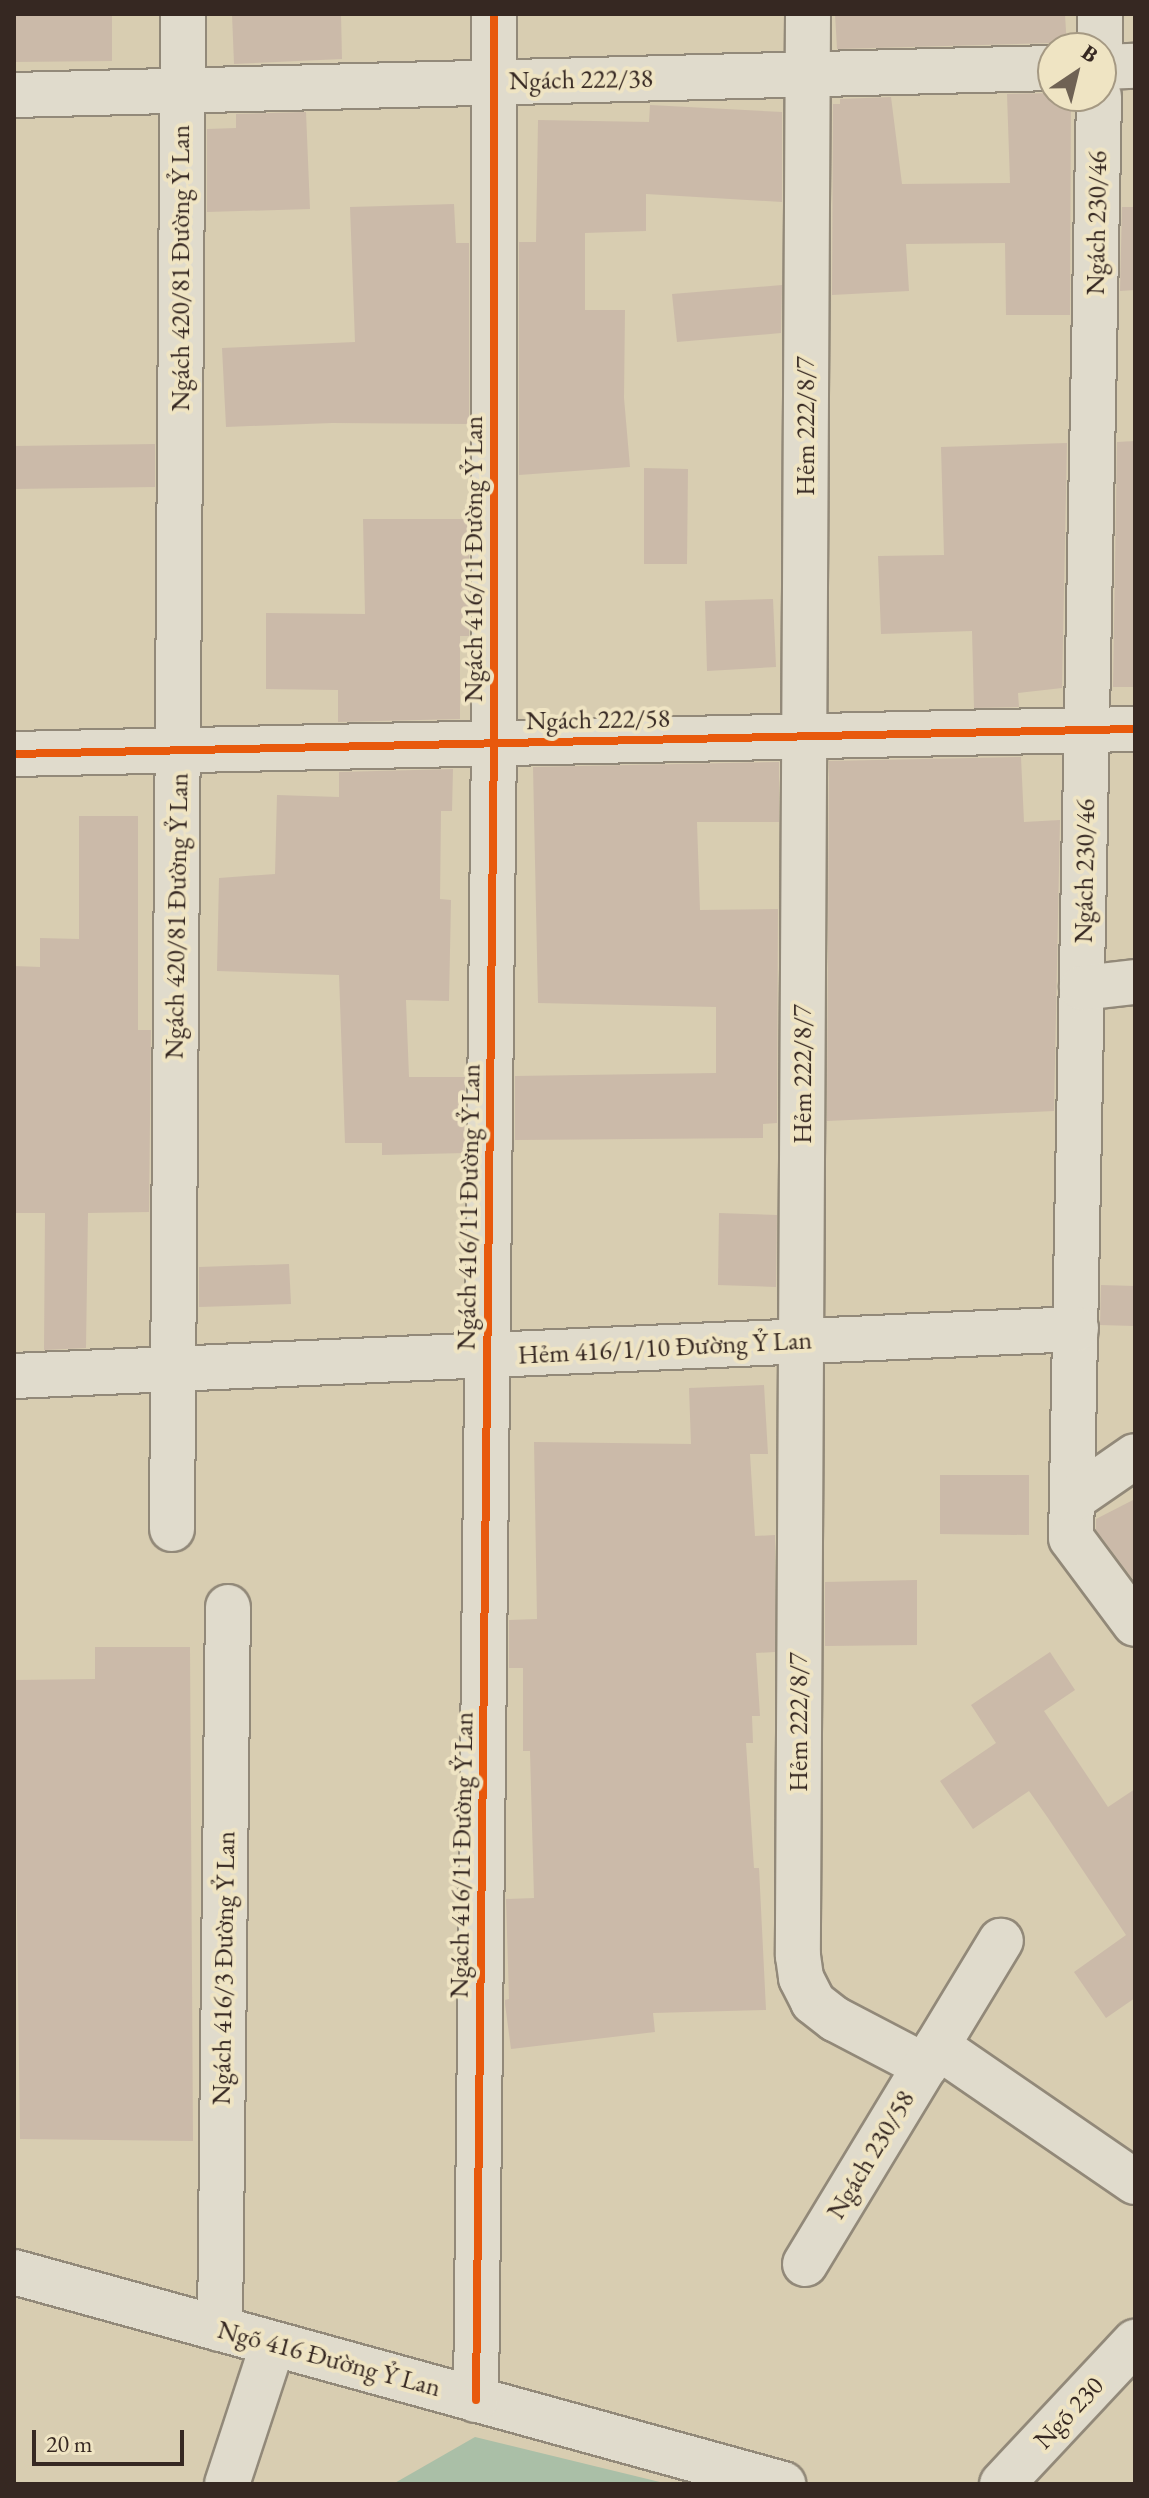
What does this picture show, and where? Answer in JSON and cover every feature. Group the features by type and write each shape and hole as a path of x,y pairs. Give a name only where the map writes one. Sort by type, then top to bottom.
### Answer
{"street":[{"name":"Ngách 420/81 Đường Ỷ Lan","path":"172,1529 183,14"},
{"name":"Ngách 416/11 Đường Ỷ Lan","path":"476,2400 494,743 494,14"},
{"name":"Hẻm 222/8/7","path":"808,14 798,1925 801,1978 813,2002 835,2019 931,2056"},
{"name":"Ngách 222/38","path":"14,95 1037,68"},
{"name":"Ngách 230/46","path":"1099,112 1071,1538 1135,1624"},
{"name":"Ngách 222/58","path":"14,754 1135,729"},
{"path":"1082,988 1135,982"},
{"name":"Hẻm 416/1/10 Đường Ỷ Lan","path":"14,1376 1076,1329"},
{"path":"1073,1499 1135,1456"},
{"name":"Ngách 416/3 Đường Ỷ Lan","path":"220,2329 228,1607"},
{"name":"Ngách 230/58","path":"805,2264 1001,1941"},
{"path":"931,2056 1135,2182"},
{"name":"Ngõ 416 Đường Ỷ Lan","path":"14,2272 783,2484"},
{"name":"Ngõ 230","path":"1002,2484 1135,2342"},
{"path":"227,2484 273,2344"}],"shaded area":[{"path":"475,2437 668,2484 393,2484"}],"building":[{"path":"14,14 112,14 112,61 14,62"},
{"path":"232,14 341,14 342,59 234,64"},
{"path":"835,14 1065,14 1066,32 1037,32 1037,43 837,49"},
{"path":"1037,93 1037,112 1071,112 1070,315 1006,315 1005,243 906,244 909,291 832,295 833,104 840,104 840,99 891,97 902,184 1010,183 1007,94"},
{"path":"650,105 782,112 782,202 646,194 646,231 585,233 585,310 625,310 624,398 630,467 519,475 519,242 536,242 538,120 649,122"},
{"path":"306,112 310,209 207,212 207,129 236,128 236,114"},
{"path":"454,204 456,243 469,243 469,424 332,423 226,427 222,348 355,342 350,207"},
{"path":"1122,207 1135,207 1135,290 1120,291"},
{"path":"782,285 781,333 677,342 672,294"},
{"path":"1135,441 1135,687 1113,687 1117,442"},
{"path":"1067,443 1062,688 1018,693 1019,707 974,708 972,631 881,634 878,556 944,555 941,447"},
{"path":"155,444 155,487 14,489 14,446"},
{"path":"644,468 688,469 687,564 644,564"},
{"path":"363,519 469,519 469,636 460,636 460,719 338,722 338,690 266,689 266,613 365,614"},
{"path":"773,599 776,667 707,671 705,601"},
{"path":"1021,757 1024,822 1060,820 1054,1111 827,1121 829,761"},
{"path":"779,762 779,822 697,822 700,910 778,909 777,1123 763,1124 763,1138 515,1140 515,1076 716,1073 716,1007 538,1003 533,767"},
{"path":"453,769 452,811 441,811 440,899 451,900 449,1001 406,1000 409,1077 465,1077 465,1153 382,1155 382,1143 345,1143 339,975 217,971 219,878 275,874 277,795 339,797 339,772"},
{"path":"79,816 138,816 138,1030 151,1030 149,1212 88,1213 86,1348 44,1350 45,1213 14,1213 14,966 40,967 40,938 79,939"},
{"path":"719,1213 777,1215 776,1287 718,1285"},
{"path":"289,1264 291,1304 199,1307 199,1267"},
{"path":"1101,1285 1135,1286 1135,1326 1100,1325"},
{"path":"764,1385 768,1454 750,1454 755,1536 775,1535 775,1652 756,1653 760,1716 752,1716 753,1743 746,1743 754,1868 759,1868 766,2010 653,2013 655,2032 511,2049 505,2004 505,2000 509,1999 506,1899 534,1898 530,1751 523,1751 523,1668 509,1668 509,1620 537,1619 534,1442 691,1444 689,1388"},
{"path":"940,1475 1029,1475 1029,1535 940,1534"},
{"path":"1135,1499 1135,1582 1096,1530 1096,1519"},
{"path":"917,1580 917,1645 825,1646 825,1582"},
{"path":"95,1647 190,1647 193,2141 20,2139 14,1680 95,1679"},
{"path":"1050,1652 1075,1690 1044,1711 1108,1807 1135,1789 1135,1998 1106,2018 1074,1972 1126,1935 1048,1818 1029,1791 973,1829 940,1781 996,1743 971,1705"}],"cycle path":[{"path":"476,2400 494,743 494,14"},
{"path":"14,754 1135,729"}]}
